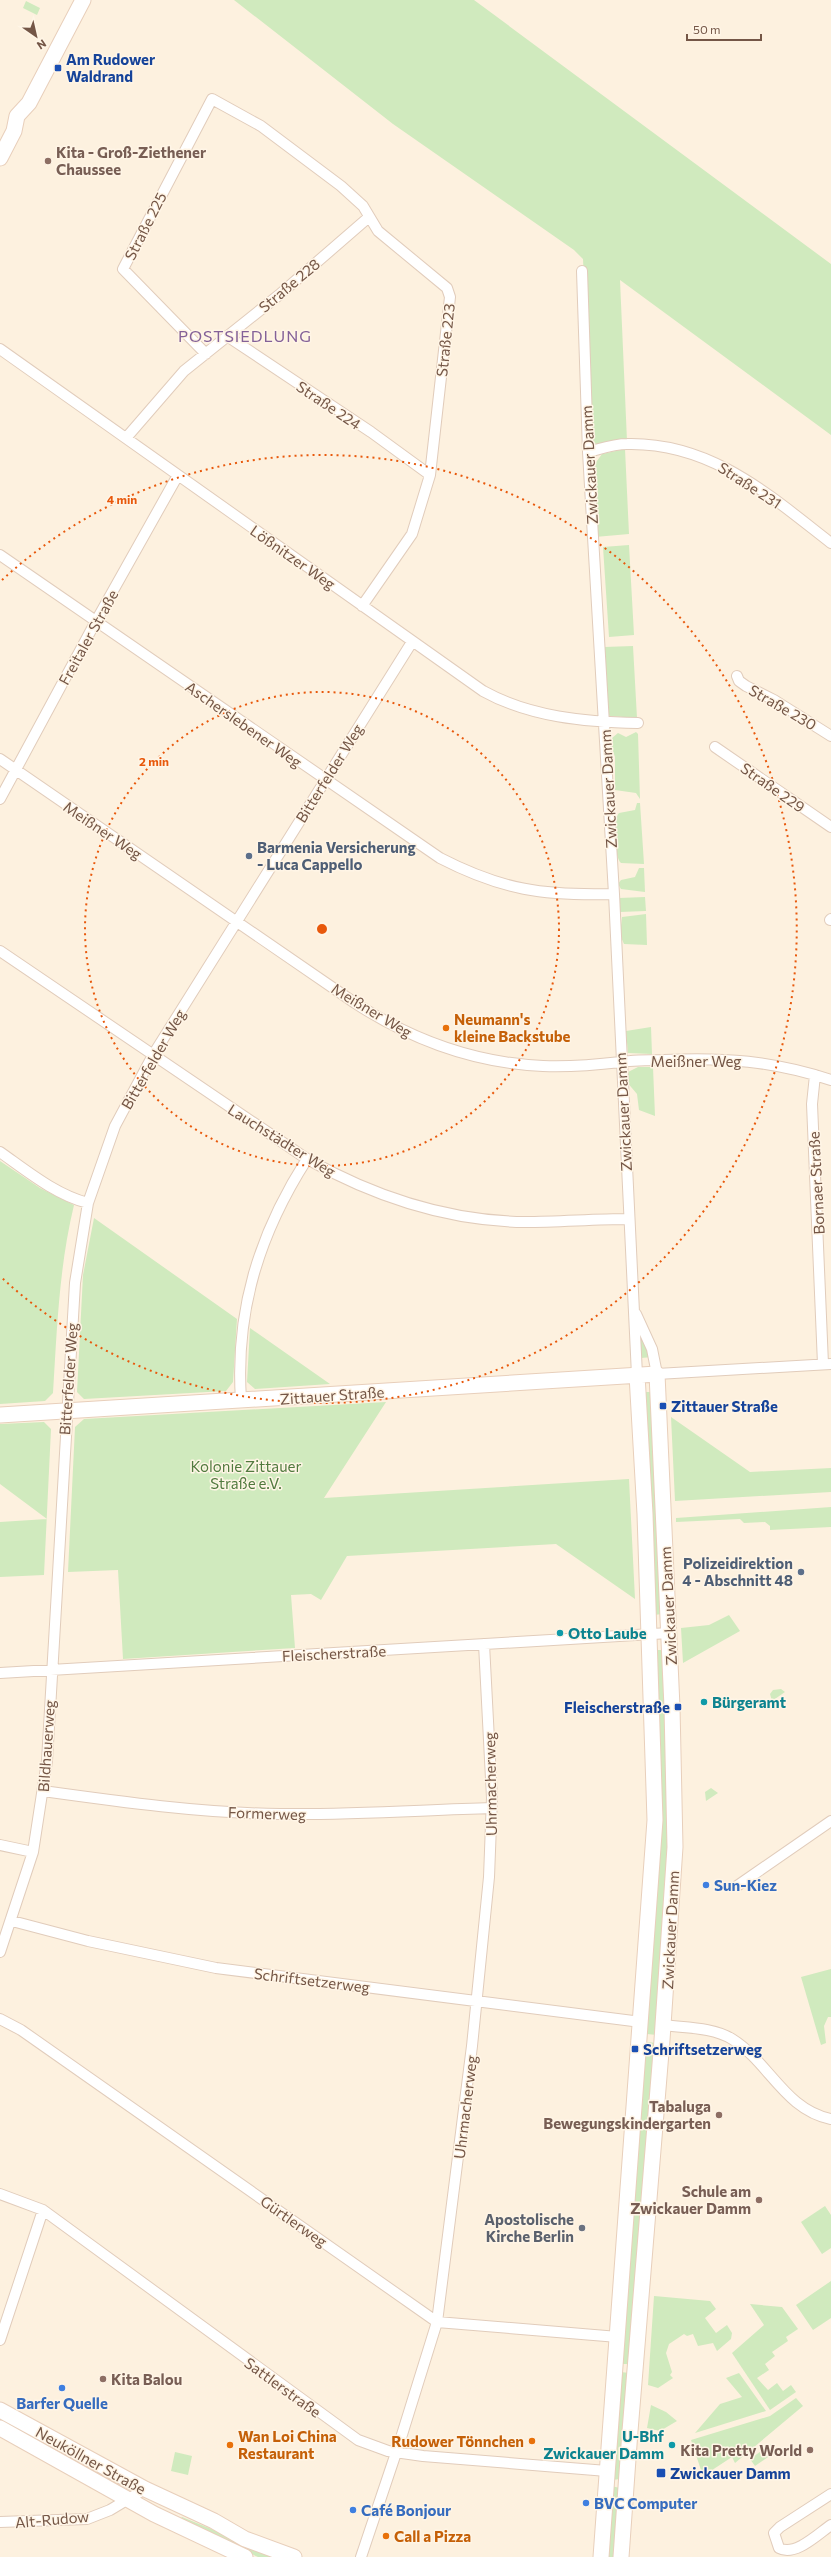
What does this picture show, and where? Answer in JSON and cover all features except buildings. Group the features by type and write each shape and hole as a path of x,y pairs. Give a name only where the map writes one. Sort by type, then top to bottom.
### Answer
{"street":[{"path":"0,158 14,131 17,116 28,103 83,0"},
{"name":"Straße 223","path":"212,99 261,126 312,163 363,206 378,231 447,288 450,297 430,475 412,534 362,606"},
{"name":"Straße 225","path":"206,354 123,269 212,99"},
{"name":"Straße 228","path":"126,438 184,371 280,295 369,217"},
{"name":"Zwickauer Damm","path":"582,271 588,452 614,894 632,1307 637,1375 649,1634 655,1820 601,2557"},
{"name":"Straße 224","path":"227,336 371,432 430,475"},
{"name":"Lößnitzer Weg","path":"0,350 412,642 495,698 550,715 604,722"},
{"name":"Straße 231","path":"588,452 626,444 636,444 678,450 709,460 745,478 831,543"},
{"name":"Freitaler Straße","path":"0,799 96,621 178,475"},
{"name":"Ascherslebener Weg","path":"0,555 440,858 472,874 505,886 543,894 614,894"},
{"name":"Bitterfelder Weg","path":"58,1534 75,1283 88,1203 115,1126 153,1055 412,642"},
{"name":"Straße 230","path":"737,676 739,681 746,686 774,700 831,736"},
{"path":"604,722 638,723"},
{"name":"Straße 229","path":"715,747 831,827"},
{"name":"Meißner Weg","path":"0,759 374,1015 409,1034 440,1046 489,1060 527,1065 565,1066 695,1059 743,1060 783,1066 831,1080"},
{"name":"Lauchstädter Weg","path":"0,951 307,1159 349,1180 388,1196 467,1216 523,1222 628,1219"},
{"name":"Bornaer Straße","path":"815,1075 812,1104 827,1364"},
{"path":"0,1152 44,1182 76,1200 88,1203"},
{"path":"241,1400 240,1343 256,1264 269,1227 290,1185 307,1159"},
{"name":"Zwickauer Damm","path":"621,2557 663,2025 675,1847 669,1633 657,1374 652,1349 632,1307"},
{"name":"Zittauer Straße","path":"0,1415 827,1364"},
{"name":"Bildhauerweg","path":"0,1952 12,1921 33,1852 43,1791 58,1534"},
{"name":"Fleischerstraße","path":"0,1673 669,1633"},
{"name":"Uhrmacherweg","path":"361,2557 437,2322 486,1922 492,1808 484,1644"},
{"name":"Formerweg","path":"43,1791 133,1804 279,1814 370,1814 492,1808"},
{"path":"738,1886 831,1821"},
{"path":"0,1845 33,1852"},
{"name":"Schriftsetzerweg","path":"12,1921 111,1946 216,1968 641,2022"},
{"name":"Gürtlerweg","path":"0,2019 21,2030 437,2322"},
{"path":"663,2025 718,2032 732,2038 749,2053 796,2102 817,2114 831,2119"},
{"name":"Sattlerstraße","path":"0,2194 43,2210 347,2434 369,2446 396,2452 607,2471"},
{"path":"0,2340 43,2210"},
{"path":"437,2322 618,2337"},
{"name":"Neuköllner Straße","path":"0,2410 145,2490 245,2539 294,2557"},
{"name":"Neuköllner Straße","path":"0,2428 127,2500 245,2557"},
{"name":"Alt-Rudow","path":"0,2522 87,2519 145,2490"},
{"path":"831,2494 780,2527 774,2533 774,2538 779,2548 788,2552 796,2549 831,2525"},
{"path":"174,2524 184,2508"}],"green space":[{"path":"234,0 474,0 831,264 831,435 620,280 627,441 591,448 583,259 574,250 393,124"},
{"path":"26,1 40,8 37,15 23,8"},
{"path":"625,449 629,534 595,537 594,465 602,454"},
{"path":"629,545 634,635 609,637 603,547"},
{"path":"633,646 637,718 610,716 608,715 604,647"},
{"path":"636,732 638,734 640,799 636,793 615,790 615,757 611,745 612,738 618,733 626,737"},
{"path":"637,803 640,803 644,864 621,863 617,854 615,838 617,817 619,813 635,810"},
{"path":"639,868 644,868 645,892 621,889 618,884 621,880 635,877"},
{"path":"645,897 646,911 620,912 619,898"},
{"path":"646,914 647,945 624,944 620,935 622,917"},
{"path":"651,1027 652,1054 628,1053 626,1031"},
{"path":"638,1067 653,1067 655,1116 639,1110 637,1094 626,1081 628,1072"},
{"path":"0,1161 40,1188 74,1205 62,1275 57,1322 53,1393 45,1401 0,1404"},
{"path":"94,1218 237,1319 233,1382 226,1391 84,1399 77,1392 83,1275"},
{"path":"250,1328 330,1384 255,1389 247,1382"},
{"path":"639,1331 652,1357 641,1358"},
{"path":"643,1392 653,1392 663,1614 653,1615"},
{"name":"Kolonie Zittauer Straße e.V.","path":"386,1402 324,1498 629,1479 635,1599 556,1544 347,1556 321,1600 311,1594 291,1595 295,1648 123,1659 118,1570 68,1572 75,1427 84,1419"},
{"path":"671,1417 750,1472 831,1468 831,1492 675,1501"},
{"path":"44,1422 51,1429 47,1519 0,1484 0,1424"},
{"path":"831,1507 831,1527 770,1530 770,1526 765,1522 744,1523 740,1519 676,1522 676,1518"},
{"path":"47,1519 44,1575 0,1577 0,1522"},
{"path":"729,1615 740,1631 683,1663 681,1628 709,1625"},
{"path":"655,1650 665,1650 669,1861 664,1885 668,1886 657,2035 647,2034 658,1871"},
{"path":"781,1689 785,1692 772,1701 770,1694 773,1690"},
{"path":"711,1788 718,1793 706,1801 705,1792"},
{"path":"831,1969 831,2017 828,2017 824,2026 826,2043 821,2045 801,1977"},
{"path":"646,2042 657,2043 632,2364 622,2364"},
{"path":"825,2206 831,2215 831,2248 822,2254 801,2222"},
{"path":"831,2281 831,2318 813,2330 796,2305"},
{"path":"654,2296 710,2301 716,2309 705,2318 716,2333 727,2325 732,2333 731,2339 717,2351 713,2343 698,2346 693,2334 687,2336 684,2334 669,2344 666,2353 672,2372 670,2375 673,2378 658,2388 648,2385"},
{"path":"750,2304 782,2307 798,2329 786,2337 788,2341 772,2352 775,2356 765,2364 769,2370 757,2378 768,2390 777,2383 783,2391 791,2385 796,2392 770,2410 732,2353 764,2325"},
{"path":"620,2372 630,2373 621,2479 611,2480"},
{"path":"739,2373 766,2411 695,2433 720,2404 742,2397 726,2378"},
{"path":"796,2398 803,2406 735,2463 732,2457 703,2476 691,2440 770,2416"},
{"path":"651,2405 666,2412 677,2421 660,2431 647,2428"},
{"path":"0,2416 109,2476 106,2482 0,2423"},
{"path":"771,2444 777,2451 755,2466 750,2459"},
{"path":"175,2452 192,2456 188,2475 171,2471"},
{"path":"611,2486 620,2488 617,2557 605,2557"},
{"path":"182,2517 280,2557 258,2557 179,2520"}],"place":[{"name":"Am Rudower Waldrand","path":"58,68"},
{"name":"Kita - Groß-Ziethener Chaussee","path":"48,161"},
{"name":"Barmenia Versicherung - Luca Cappello","path":"249,856"},
{"name":"Neumann's kleine Backstube","path":"446,1028"},
{"name":"Zittauer Straße","path":"663,1406"},
{"name":"Polizeidirektion 4 - Abschnitt 48","path":"801,1572"},
{"name":"Otto Laube","path":"560,1633"},
{"name":"Bürgeramt","path":"704,1702"},
{"name":"Fleischerstraße","path":"678,1707"},
{"name":"Sun-Kiez","path":"706,1885"},
{"name":"Schriftsetzerweg","path":"635,2049"},
{"name":"Tabaluga Bewegungskindergarten","path":"719,2115"},
{"name":"Schule am Zwickauer Damm","path":"759,2200"},
{"name":"Apostolische Kirche Berlin","path":"582,2228"},
{"name":"Kita Balou","path":"103,2379"},
{"name":"Barfer Quelle","path":"62,2388"},
{"name":"Rudower Tönnchen","path":"532,2441"},
{"name":"Wan Loi China Restaurant","path":"230,2445"},
{"name":"U-Bhf Zwickauer Damm","path":"672,2445"},
{"name":"Kita Pretty World","path":"810,2450"},
{"name":"Zwickauer Damm","path":"661,2473"},
{"name":"BVC Computer","path":"586,2503"},
{"name":"Café Bonjour","path":"353,2510"},
{"name":"Call a Pizza","path":"386,2536"}],"district":[{"name":"POSTSIEDLUNG","path":"245,335"}]}
